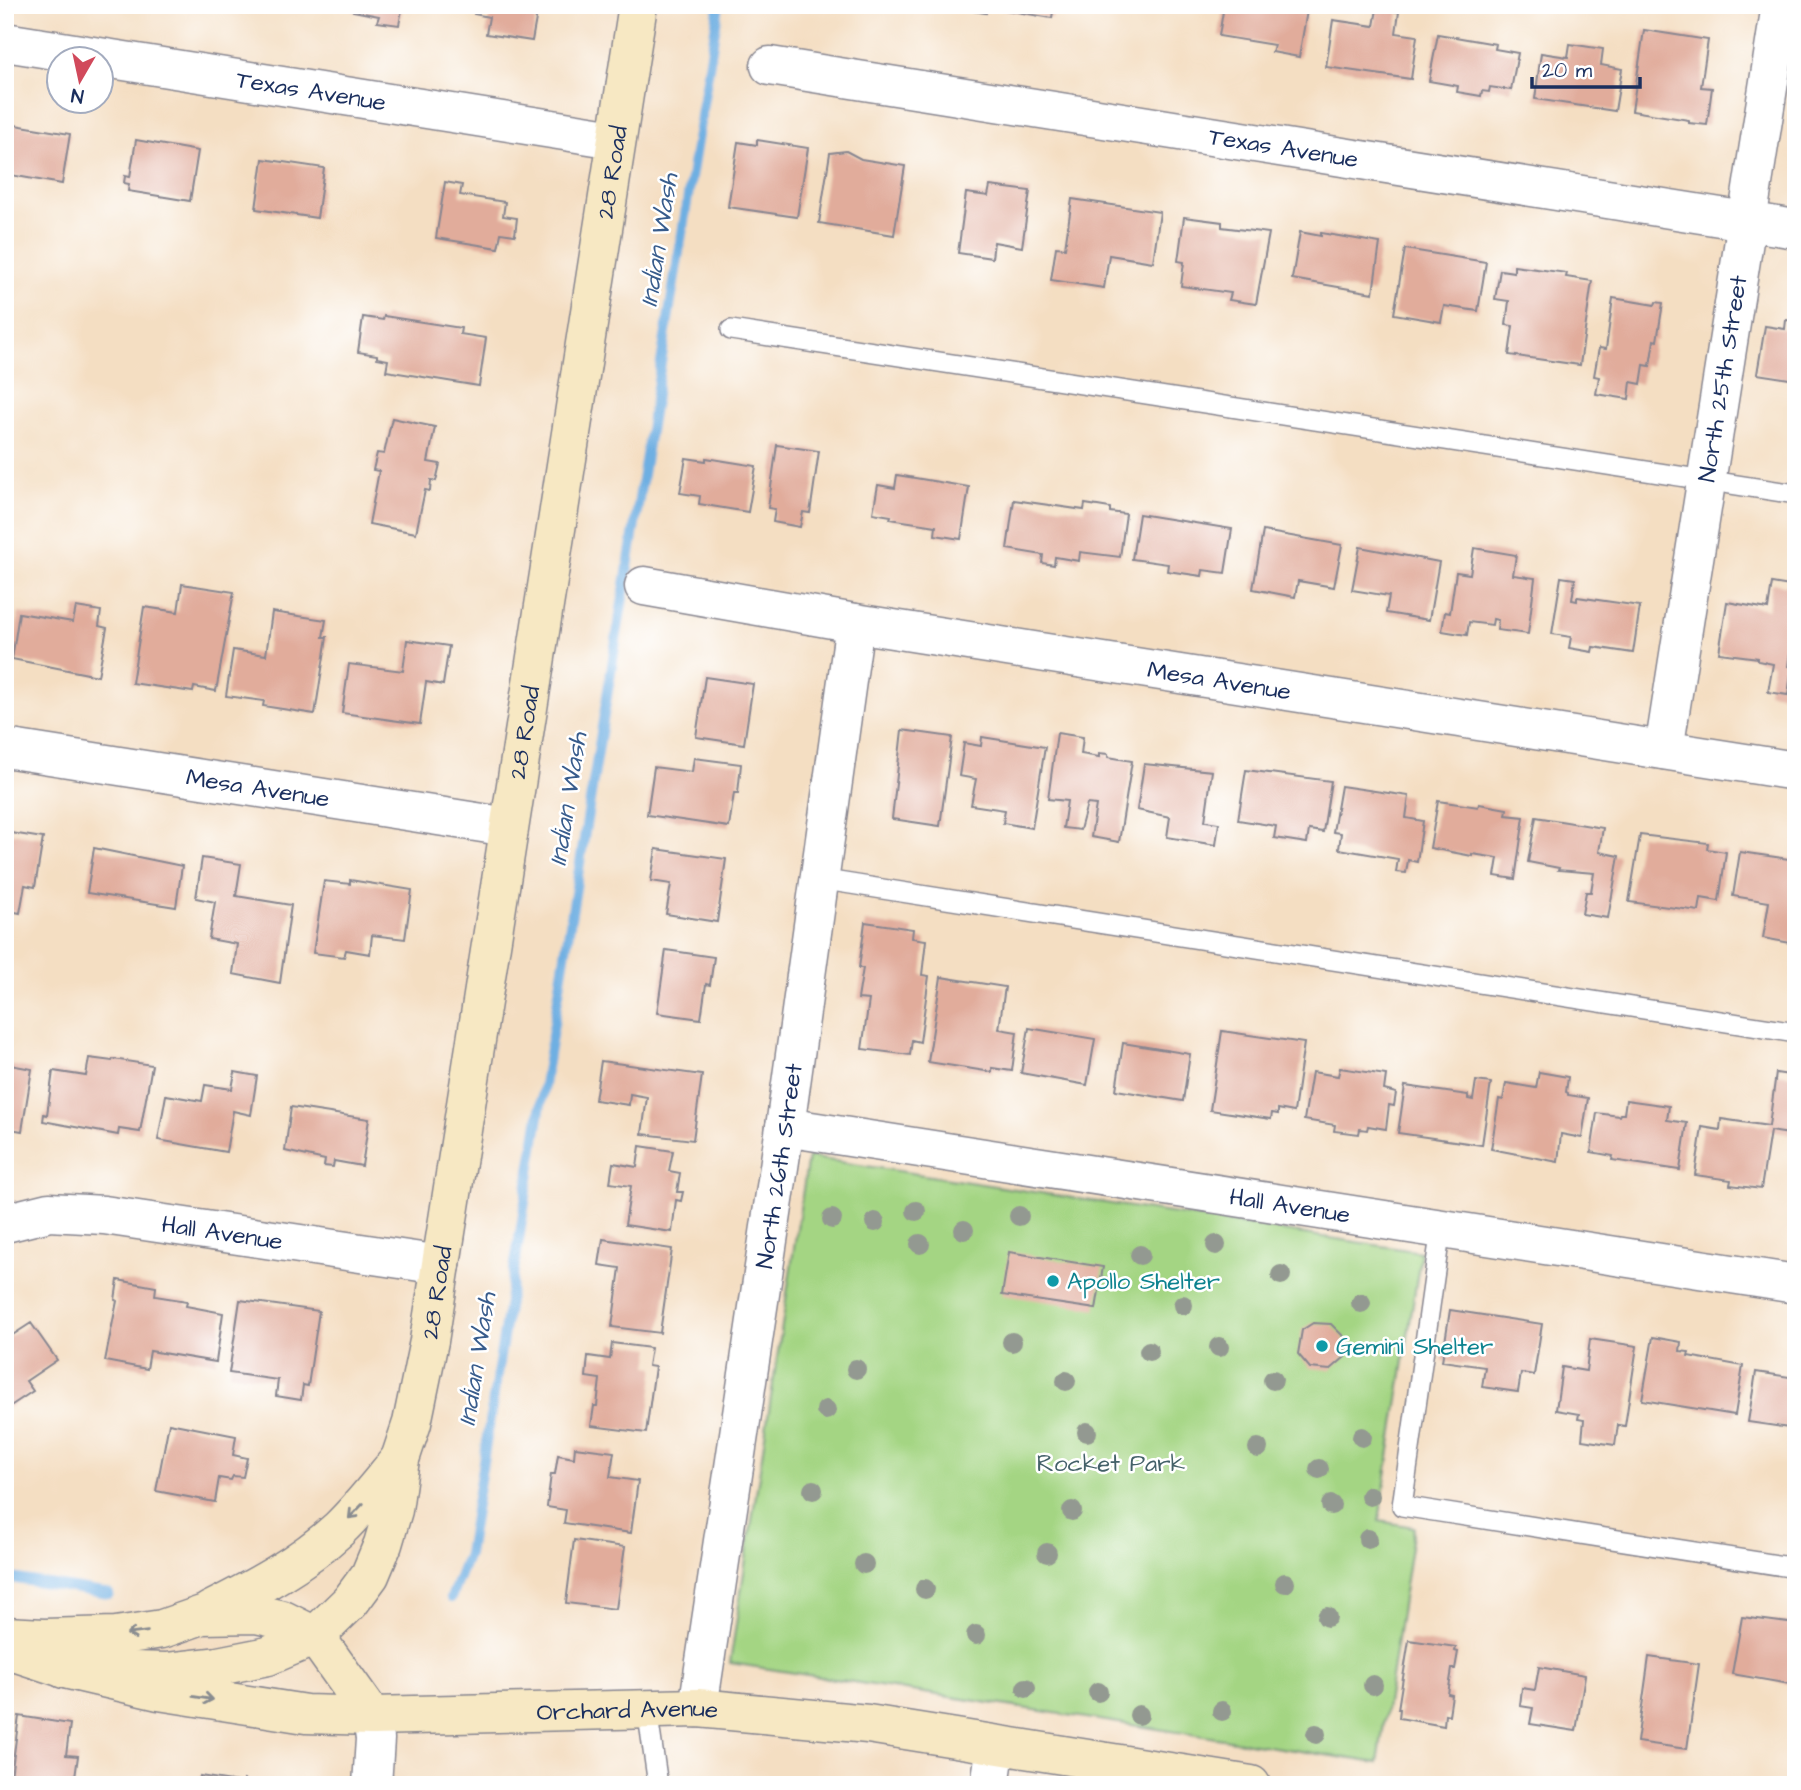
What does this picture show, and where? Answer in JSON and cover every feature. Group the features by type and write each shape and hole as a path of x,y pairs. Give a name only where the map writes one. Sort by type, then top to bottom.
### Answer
{"main road":[{"name":"28 Road","path":"64,1669 166,1672 218,1666 268,1656 315,1636 350,1602 370,1574 383,1544 393,1510 400,1459 421,1385 441,1265 638,5"},
{"name":"28 Road","path":"202,1615 266,1582 305,1556 365,1502 400,1459"},
{"path":"5,1636 116,1636 162,1629 202,1615 256,1614 283,1620 315,1636 372,1716"},
{"name":"Orchard Avenue","path":"5,1649 64,1669 159,1691 306,1714 372,1716 698,1708 868,1724 1251,1785"}],"street":[{"name":"North 25th Street","path":"1664,750 1780,5"},
{"name":"Texas Avenue","path":"5,42 615,139"},
{"name":"Texas Avenue","path":"769,66 1796,229"},
{"name":"Mesa Avenue","path":"644,586 855,623 1796,771"},
{"name":"North 26th Street","path":"698,1708 785,1126 855,623"},
{"name":"Mesa Avenue","path":"5,748 508,827"},
{"name":"Hall Avenue","path":"785,1126 1796,1284"},
{"name":"Hall Avenue","path":"5,1223 49,1212 104,1215 441,1265"},
{"path":"372,1716 375,1739 372,1785"},
{"path":"990,1785 996,1745"}],"lane":[{"path":"731,330 1796,494"},
{"path":"819,879 1796,1033"},
{"path":"1441,1228 1402,1506 1796,1568"},
{"path":"647,1709 658,1785"}],"green space":[{"name":"Rocket Park","path":"808,1157 1421,1252 1379,1521 1414,1527 1378,1763 730,1663"}],"building":[{"path":"354,5 403,5 399,25 377,22 379,16 353,11"},
{"path":"475,5 544,5 543,14 537,13 532,41 486,34 489,17 474,14"},
{"path":"967,5 1054,5 1052,18 987,7 986,13 966,10"},
{"path":"1224,5 1308,5 1299,57 1272,52 1274,45 1219,36"},
{"path":"1377,9 1399,12 1396,33 1417,36 1411,79 1326,67 1333,20 1374,26"},
{"path":"1644,30 1708,40 1701,87 1712,88 1707,125 1632,111"},
{"path":"1438,34 1496,44 1495,49 1518,53 1511,90 1490,87 1489,92 1482,91 1481,96 1457,92 1458,86 1429,81"},
{"path":"1570,44 1603,49 1601,65 1622,69 1615,111 1535,99 1541,53 1568,57"},
{"path":"9,124 70,134 62,184 5,174 5,147"},
{"path":"136,140 198,151 190,201 128,191 129,184 124,183 125,176 130,177"},
{"path":"757,140 808,148 797,217 728,207 738,142 757,145"},
{"path":"846,151 861,159 905,166 894,235 819,223 830,153"},
{"path":"263,159 324,168 317,218 256,209"},
{"path":"445,182 462,185 460,195 505,202 503,216 517,218 515,235 501,233 498,248 436,238"},
{"path":"990,186 1030,191 1022,247 994,242 992,258 958,253 966,193 988,196"},
{"path":"1072,199 1160,212 1153,262 1109,255 1104,288 1051,280 1056,247 1065,248"},
{"path":"1184,217 1222,222 1222,227 1269,233 1256,304 1229,300 1231,293 1181,286 1184,262 1178,261"},
{"path":"1300,232 1380,243 1373,293 1292,279"},
{"path":"1405,249 1486,262 1478,311 1444,306 1441,322 1394,314"},
{"path":"1514,266 1567,273 1566,277 1592,281 1580,365 1509,355 1513,326 1506,325 1509,301 1495,299 1500,270 1514,272"},
{"path":"1613,298 1655,305 1656,302 1663,303 1650,366 1644,365 1641,384 1631,382 1629,399 1596,394 1599,377 1594,376 1599,348 1606,349"},
{"path":"384,316 461,328 460,334 486,338 479,386 386,371 388,360 358,352 363,317 383,320"},
{"path":"1786,320 1796,321 1796,380 1757,374 1765,326 1785,329"},
{"path":"392,418 435,427 428,462 440,464 436,481 431,480 430,491 425,490 416,533 369,524 379,471 373,470 377,453 384,454"},
{"path":"777,445 819,451 810,513 803,512 800,527 773,522 775,509 768,508"},
{"path":"686,458 706,461 706,458 756,466 748,512 699,504 700,496 680,493"},
{"path":"897,475 969,487 961,539 935,535 936,526 890,519 891,516 873,513 878,485 895,488"},
{"path":"1014,500 1084,510 1085,504 1126,514 1120,557 1080,552 1079,561 1055,557 1054,565 1042,563 1043,555 1007,549"},
{"path":"1139,514 1232,529 1225,573 1203,570 1202,576 1167,571 1168,564 1132,559"},
{"path":"1263,531 1342,545 1334,587 1298,581 1295,597 1253,589"},
{"path":"1360,547 1439,562 1429,620 1386,613 1389,596 1352,590"},
{"path":"1474,548 1516,555 1513,575 1535,578 1528,634 1497,630 1498,620 1493,619 1492,625 1469,622 1467,635 1442,631 1445,612 1450,613 1456,572 1470,574"},
{"path":"1561,577 1575,579 1572,600 1577,601 1577,597 1640,606 1633,653 1593,647 1592,652 1569,648 1571,637 1552,634"},
{"path":"1772,583 1796,587 1796,612 1788,666 1792,667 1788,695 1768,692 1773,664 1758,661 1758,658 1719,653 1727,602 1768,609"},
{"path":"182,584 234,592 216,691 194,687 193,692 132,683 144,607 178,612"},
{"path":"76,607 101,611 99,626 107,628 98,676 12,659 19,613 73,622"},
{"path":"272,612 326,620 323,637 327,637 315,714 263,706 264,701 226,696 233,650 266,655"},
{"path":"407,640 449,646 443,685 426,682 420,724 342,713 349,664 403,671"},
{"path":"705,677 753,684 744,744 696,737"},
{"path":"902,730 952,737 940,826 892,819"},
{"path":"1057,733 1083,737 1081,754 1099,757 1099,753 1108,754 1108,757 1132,761 1119,842 1091,837 1096,805 1087,804 1080,830 1063,828 1067,801 1048,799"},
{"path":"982,737 1045,747 1032,828 1003,823 1005,810 971,805 976,779 959,776 964,743 981,746"},
{"path":"694,758 741,764 738,793 734,793 729,827 647,815 654,767 692,772"},
{"path":"1144,764 1212,771 1205,821 1219,823 1216,845 1167,837 1170,817 1137,810"},
{"path":"1246,770 1331,781 1323,832 1309,830 1307,843 1274,838 1276,826 1238,820"},
{"path":"1341,786 1409,796 1406,818 1423,821 1417,862 1408,860 1406,873 1396,872 1398,859 1339,849 1341,833 1333,832"},
{"path":"1438,801 1507,809 1506,815 1524,817 1515,879 1495,876 1498,858 1430,848"},
{"path":"1536,817 1603,828 1599,852 1619,856 1608,918 1582,914 1586,892 1591,892 1594,873 1558,870 1559,868 1528,862"},
{"path":"5,832 43,838 35,887 25,885 20,913 5,910"},
{"path":"1640,835 1708,843 1707,849 1726,852 1719,901 1701,898 1699,911 1629,902"},
{"path":"94,848 182,866 176,907 87,893"},
{"path":"656,849 726,859 717,922 666,914 671,884 651,881"},
{"path":"1740,852 1796,860 1796,944 1763,938 1769,902 1733,896"},
{"path":"202,858 241,864 236,896 291,905 280,983 233,974 237,944 209,939 215,902 196,898"},
{"path":"350,880 412,890 405,939 372,935 370,954 346,950 344,957 313,953 324,881 350,884"},
{"path":"865,922 913,929 912,938 926,940 922,975 929,976 920,1042 912,1040 910,1055 862,1049 869,1000 858,999 863,968 859,968"},
{"path":"666,950 714,957 710,985 706,984 701,1019 657,1013"},
{"path":"941,977 1005,987 999,1029 1017,1032 1012,1071 992,1068 992,1072 928,1062"},
{"path":"1029,1028 1095,1039 1087,1085 1021,1073"},
{"path":"1222,1031 1304,1043 1294,1112 1278,1109 1278,1114 1272,1113 1271,1119 1210,1110"},
{"path":"1123,1043 1190,1054 1183,1101 1116,1090"},
{"path":"89,1058 152,1065 140,1132 119,1129 118,1135 43,1121 44,1114 47,1115 53,1071 86,1076"},
{"path":"601,1061 702,1075 693,1140 642,1134 647,1097 630,1094 629,1105 595,1100"},
{"path":"5,1064 32,1069 22,1131 5,1128"},
{"path":"1340,1068 1386,1075 1384,1090 1396,1093 1394,1106 1389,1105 1386,1129 1368,1126 1367,1130 1360,1129 1359,1134 1334,1131 1335,1125 1304,1120 1312,1072 1338,1076"},
{"path":"235,1072 257,1076 251,1115 233,1111 226,1152 158,1140 166,1095 202,1101 205,1085 232,1089"},
{"path":"1539,1072 1568,1077 1568,1095 1588,1098 1582,1138 1561,1134 1558,1162 1491,1149 1499,1099 1503,1100 1506,1083 1536,1088"},
{"path":"1776,1073 1796,1076 1796,1135 1770,1131 1761,1189 1730,1185 1731,1180 1695,1175 1702,1127 1720,1130 1721,1119 1769,1126"},
{"path":"1476,1081 1491,1083 1482,1145 1398,1133 1405,1086 1468,1095 1468,1099 1473,1100"},
{"path":"1626,1100 1669,1106 1667,1120 1687,1123 1680,1170 1612,1160 1613,1156 1591,1152 1597,1113 1619,1116 1624,1114"},
{"path":"291,1107 369,1119 362,1166 334,1161 333,1167 324,1166 325,1160 285,1151"},
{"path":"640,1146 673,1151 669,1171 680,1173 677,1192 683,1192 681,1201 676,1200 672,1232 625,1225 631,1186 610,1183 613,1163 637,1167"},
{"path":"603,1239 672,1249 660,1333 612,1327 620,1268 599,1265"},
{"name":"Apollo Shelter","path":"1009,1252 1103,1267 1096,1309 1002,1295"},
{"path":"118,1280 156,1287 155,1296 187,1301 186,1306 223,1313 216,1362 150,1351 147,1369 105,1361 117,1301"},
{"path":"240,1300 319,1311 308,1386 303,1385 301,1400 276,1396 278,1380 229,1373"},
{"path":"1450,1310 1542,1324 1534,1375 1521,1373 1518,1392 1482,1387 1485,1367 1442,1361"},
{"path":"31,1323 57,1360 26,1381 33,1391 6,1409 5,1340"},
{"name":"Gemini Shelter","path":"1313,1323 1331,1324 1344,1337 1345,1357 1330,1370 1310,1368 1298,1354 1302,1330"},
{"path":"1653,1337 1681,1342 1680,1351 1689,1352 1688,1356 1743,1366 1735,1415 1642,1400"},
{"path":"1590,1339 1637,1346 1625,1426 1618,1425 1615,1445 1582,1440 1584,1420 1578,1419 1579,1414 1556,1410 1562,1367 1586,1371"},
{"path":"612,1343 651,1348 648,1366 655,1367 646,1433 591,1426 594,1406 597,1406 600,1379 586,1377 588,1356 610,1359"},
{"path":"1756,1372 1796,1378 1796,1429 1748,1422"},
{"path":"169,1423 236,1436 233,1455 247,1458 243,1477 233,1476 231,1480 219,1478 215,1502 156,1491"},
{"path":"575,1447 614,1452 610,1477 638,1481 631,1533 564,1523 566,1510 547,1507 551,1474 555,1474 558,1455 574,1458"},
{"path":"574,1540 625,1547 616,1609 566,1603"},
{"path":"1742,1617 1796,1624 1796,1651 1790,1684 1732,1674"},
{"path":"1409,1640 1456,1647 1455,1651 1458,1652 1448,1694 1452,1695 1449,1715 1445,1714 1444,1726 1399,1718 1398,1709"},
{"path":"1649,1657 1699,1664 1687,1749 1637,1742"},
{"path":"1539,1667 1585,1675 1576,1731 1530,1724 1533,1708 1520,1706 1522,1688 1535,1690"},
{"path":"19,1716 70,1724 66,1755 78,1756 74,1785 10,1784"},
{"path":"200,1776 244,1783 244,1780 262,1785 198,1785"}],"waterway":[{"name":"Indian Wash","path":"451,1598 468,1554 719,5"},
{"name":"Indian Wash","path":"5,1577 109,1594"}],"place":[{"name":"Apollo Shelter","path":"1053,1281"},
{"name":"Gemini Shelter","path":"1322,1346"}]}
